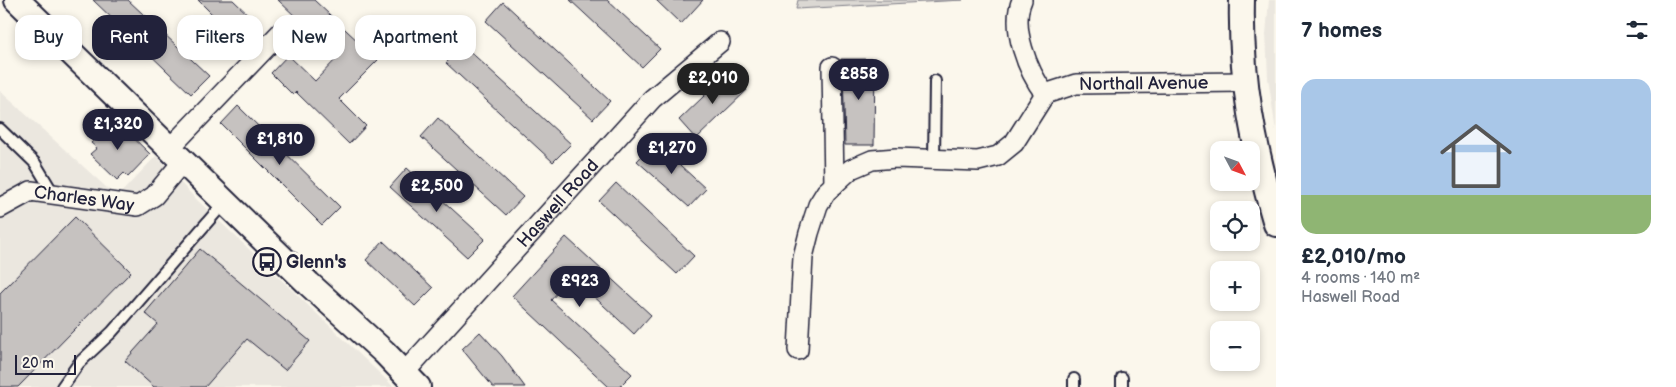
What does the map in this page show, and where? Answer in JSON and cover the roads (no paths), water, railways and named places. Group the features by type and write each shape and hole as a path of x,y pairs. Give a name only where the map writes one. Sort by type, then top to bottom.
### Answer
{"street":[{"path":"17,0 177,154 224,203 411,380"},
{"path":"798,350 803,257 818,204 834,185 851,169 872,160 896,158 978,161 998,156 1014,143 1045,94 1034,79 1019,39 1022,0"},
{"path":"1242,0 1241,44 1244,82 1262,175 1276,224"},
{"name":"Charles Way","path":"0,208 31,191 138,206 154,196 177,154 273,41"},
{"name":"Haswell Road","path":"411,380 652,100 720,42"},
{"path":"832,67 834,185"},
{"name":"Northall Avenue","path":"1045,94 1076,84 1244,82"}],"lane":[{"path":"934,160 935,81"},
{"path":"0,129 35,163 53,194"},
{"path":"62,387 79,363 112,332 224,203"}],"place":[{"name":"Glenn's","path":"267,262"}]}
